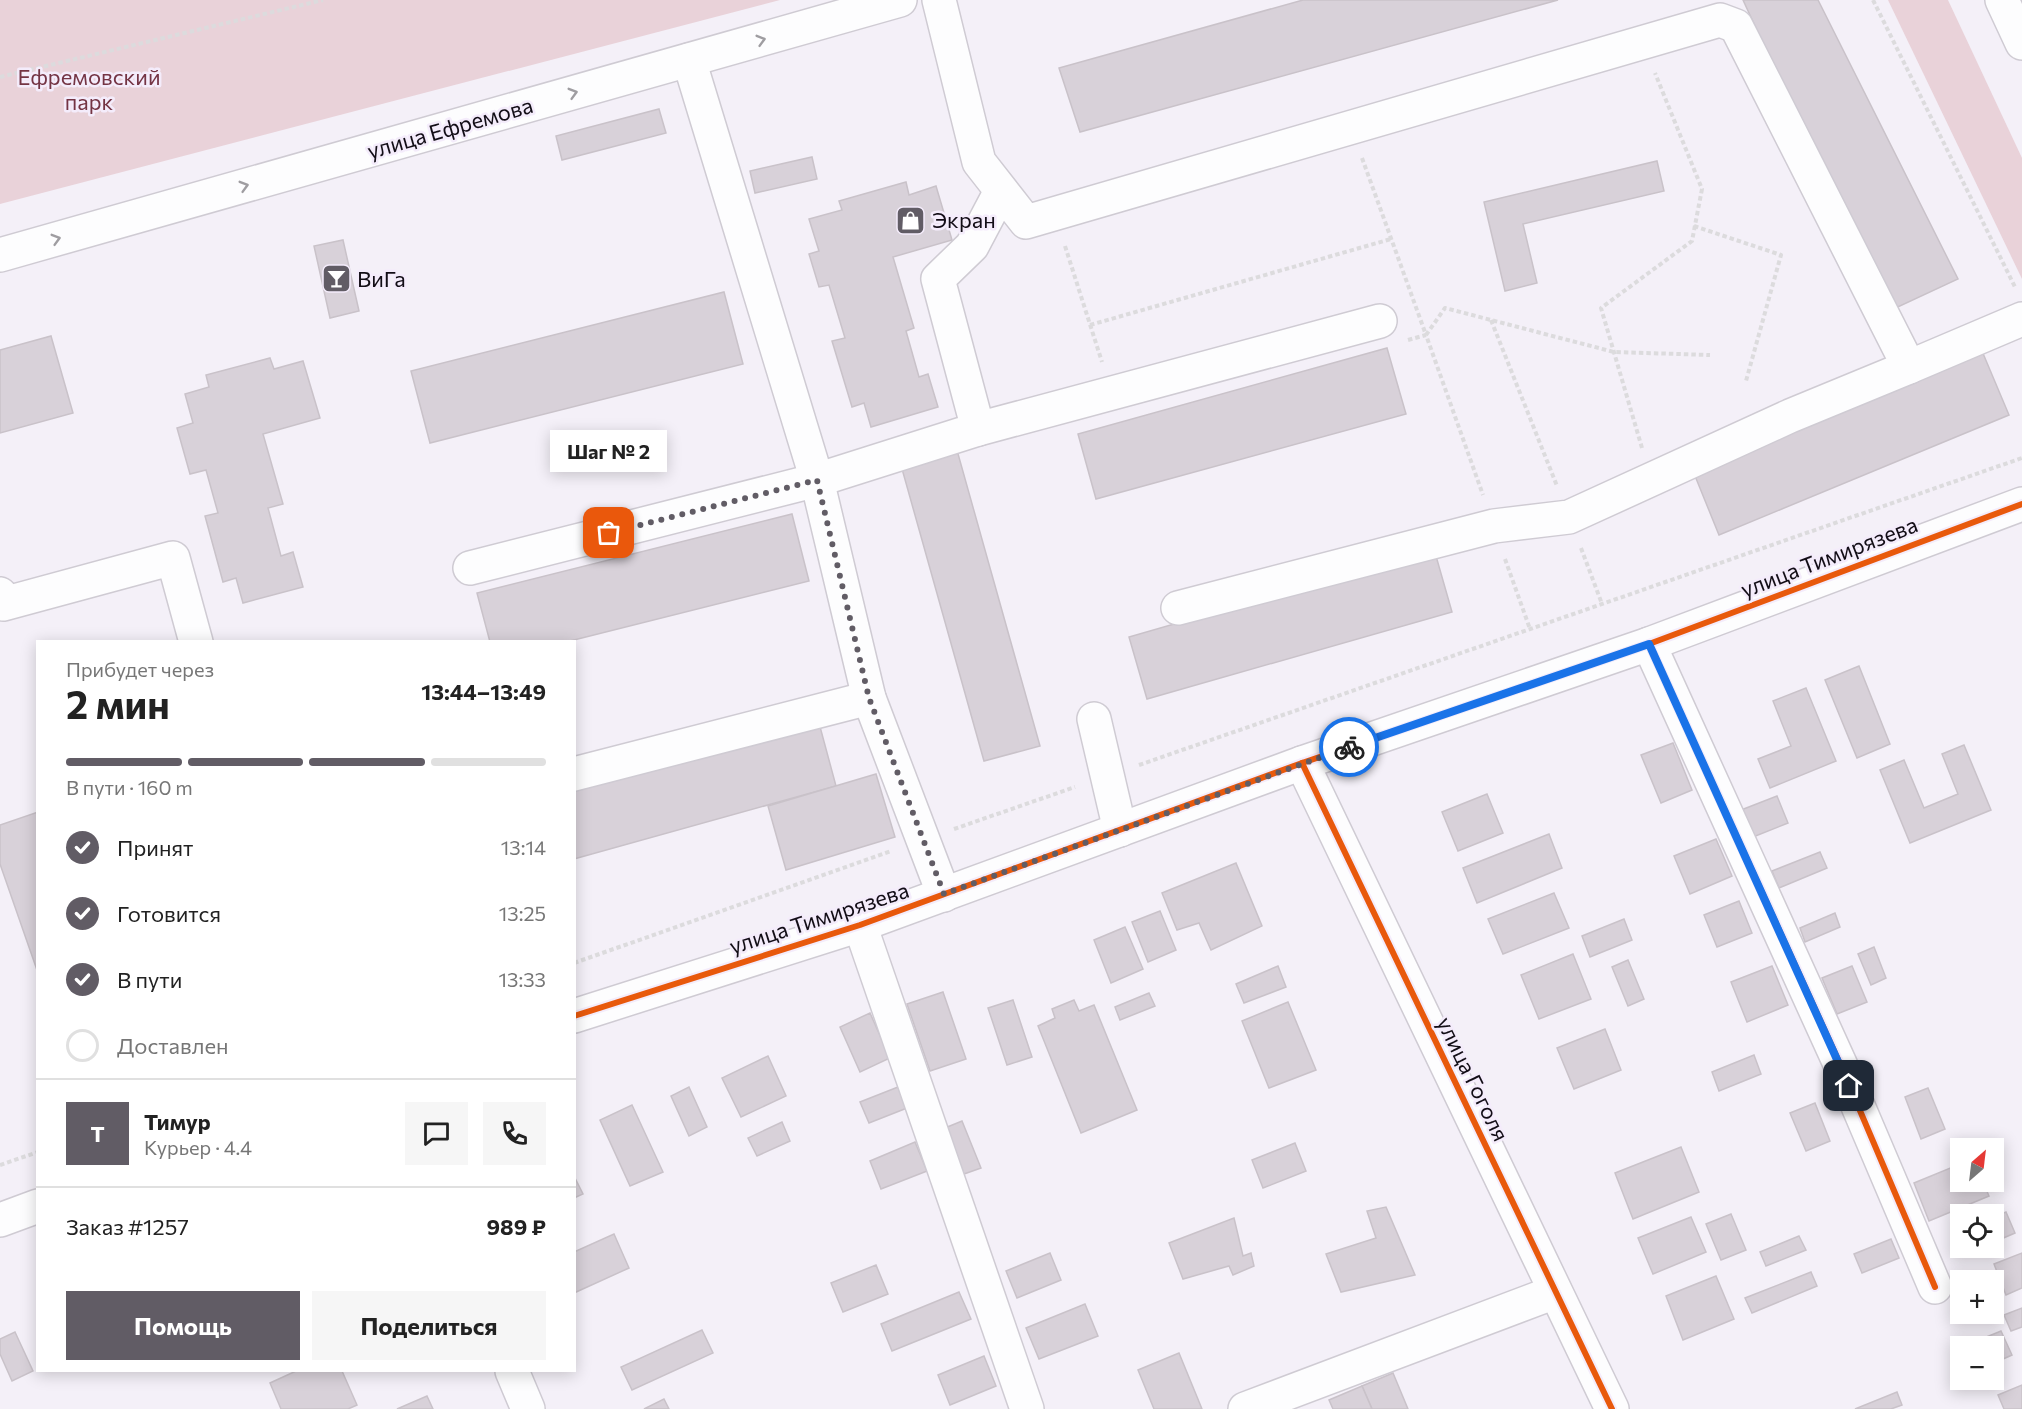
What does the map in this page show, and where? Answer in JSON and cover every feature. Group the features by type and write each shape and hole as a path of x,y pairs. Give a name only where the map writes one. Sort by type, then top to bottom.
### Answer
{"street":[{"name":"улица Ефремова","path":"0,255 900,0"},
{"path":"939,0 979,162 1026,222 1720,20 1736,26 1909,367"},
{"path":"2002,0 2022,44"},
{"path":"689,60 817,480 869,698 944,894"},
{"path":"978,429 938,279 972,246 1001,191"},
{"path":"1178,608 1494,526 1569,517 1790,416 1909,367 2019,305"},
{"path":"470,568 817,480 978,429 1111,393 1392,331"},
{"name":"улица Тимирязева","path":"576,1015 860,925 1302,763 1649,644 2022,504"},
{"path":"1,602 173,558 195,640"},
{"path":"1649,644 1841,1066 1935,1287"},
{"path":"576,773 869,698"},
{"path":"1094,720 1120,830"},
{"name":"улица Гоголя","path":"1302,763 1612,1409"},
{"name":"улица Тимирязева","path":"860,925 1027,1409"},
{"path":"0,1220 36,1207"},
{"path":"1245,1409 1555,1292"},
{"path":"512,1372 528,1409"}],"path":[{"path":"0,77 323,0"},
{"path":"1874,0 2019,305"},
{"path":"1643,42 1702,189 1692,241 1601,308 1644,456"},
{"path":"1351,128 1530,629"},
{"path":"1055,214 1111,393"},
{"path":"1694,226 1781,255 1746,381"},
{"path":"1090,325 1391,238"},
{"path":"1426,335 1445,308 1614,352 1710,355"},
{"path":"1491,320 1602,604"},
{"path":"1392,331 1426,335"},
{"path":"576,962 2022,458"},
{"path":"0,1165 36,1153"}],"green space":[{"name":"Ефремовский парк","path":"0,0 780,0 0,204"},
{"path":"1888,0 1948,0 2022,158 2022,279"}],"building":[{"path":"1303,0 1558,0 1080,132 1059,68"},
{"path":"1743,0 1818,0 1958,279 1887,312"},
{"path":"659,109 666,133 562,160 556,136"},
{"path":"812,157 817,179 755,193 750,171"},
{"path":"1657,161 1664,191 1523,224 1537,283 1505,291 1484,202"},
{"path":"906,182 909,195 936,186 952,240 893,257 914,328 906,331 919,377 928,374 938,407 871,427 864,403 852,407 832,341 845,338 829,285 819,287 809,254 819,251 809,219 842,210 839,201"},
{"path":"343,240 359,311 330,318 314,246"},
{"path":"724,292 743,364 430,443 411,371"},
{"path":"51,336 73,413 0,433 0,350"},
{"path":"1387,348 1406,414 1096,499 1078,434"},
{"path":"1982,351 2009,415 1719,535 1693,471"},
{"path":"270,358 274,369 303,361 320,418 263,434 283,504 268,508 281,556 293,552 303,587 243,603 236,578 223,582 205,516 218,513 206,470 190,474 177,428 193,423 185,394 209,387 206,375"},
{"path":"953,436 1040,746 984,761 897,451"},
{"path":"792,514 809,581 574,640 489,640 477,593"},
{"path":"1434,549 1452,612 1147,699 1129,637"},
{"path":"1859,666 1890,744 1857,758 1825,680"},
{"path":"1806,688 1836,761 1770,788 1758,759 1791,746 1773,701"},
{"path":"819,723 836,786 576,858 576,790"},
{"path":"1673,743 1692,790 1661,803 1641,755"},
{"path":"1964,745 1991,810 1910,843 1880,770 1904,760 1924,808 1958,794 1942,754"},
{"path":"876,774 895,837 786,870 768,806"},
{"path":"1487,794 1503,833 1458,851 1442,812"},
{"path":"1777,796 1788,823 1748,839 1736,812"},
{"path":"36,813 36,967 0,864 0,825"},
{"path":"1549,834 1562,868 1477,903 1463,868"},
{"path":"1716,839 1732,876 1690,894 1674,856"},
{"path":"1820,852 1827,868 1779,888 1772,871"},
{"path":"1236,863 1262,926 1211,950 1199,923 1177,930 1162,893"},
{"path":"1554,893 1569,928 1503,954 1488,919"},
{"path":"1739,901 1752,933 1717,947 1704,915"},
{"path":"1160,911 1176,950 1148,962 1132,922"},
{"path":"1835,913 1840,927 1805,942 1800,928"},
{"path":"1624,919 1632,940 1590,957 1582,936"},
{"path":"1125,927 1143,969 1111,983 1094,940"},
{"path":"1874,947 1886,978 1871,985 1858,954"},
{"path":"1573,954 1591,999 1539,1019 1521,975"},
{"path":"1628,960 1644,999 1628,1006 1612,967"},
{"path":"1278,966 1286,987 1244,1003 1236,984"},
{"path":"1772,966 1788,1005 1747,1022 1731,982"},
{"path":"1852,966 1867,1002 1837,1014 1822,978"},
{"path":"943,992 966,1059 930,1071 907,1004"},
{"path":"1149,993 1155,1006 1120,1020 1115,1007"},
{"path":"1013,1000 1032,1057 1007,1065 988,1008"},
{"path":"1074,1000 1079,1011 1094,1005 1137,1110 1081,1133 1038,1026 1055,1018 1052,1009"},
{"path":"1288,1002 1316,1070 1269,1088 1242,1021"},
{"path":"870,1013 890,1058 860,1072 840,1027"},
{"path":"1605,1029 1621,1070 1574,1089 1557,1048"},
{"path":"1754,1055 1761,1074 1719,1091 1712,1072"},
{"path":"768,1056 786,1096 741,1117 722,1078"},
{"path":"689,1087 707,1127 689,1136 671,1096"},
{"path":"898,1087 907,1108 869,1123 860,1102"},
{"path":"1928,1088 1945,1129 1921,1139 1905,1097"},
{"path":"1815,1103 1830,1141 1806,1151 1790,1113"},
{"path":"632,1105 663,1172 630,1186 600,1120"},
{"path":"962,1121 981,1168 964,1174 945,1128"},
{"path":"782,1122 790,1141 757,1156 748,1138"},
{"path":"915,1142 927,1171 881,1189 870,1161"},
{"path":"1295,1143 1306,1171 1263,1188 1252,1160"},
{"path":"1681,1147 1699,1192 1633,1219 1615,1173"},
{"path":"1950,1168 1950,1192 1987,1192 1989,1196 1970,1204 1950,1204 1950,1212 1929,1221 1914,1183"},
{"path":"576,1180 583,1194 576,1197"},
{"path":"1386,1207 1415,1275 1341,1292 1326,1254 1376,1238 1367,1211"},
{"path":"2006,1212 2015,1233 2004,1238 2004,1213"},
{"path":"1731,1214 1746,1250 1721,1260 1706,1224"},
{"path":"1691,1217 1706,1252 1653,1274 1638,1238"},
{"path":"1234,1218 1243,1256 1251,1253 1254,1266 1233,1275 1229,1266 1183,1279 1169,1243"},
{"path":"614,1234 629,1268 576,1292 576,1251"},
{"path":"1799,1236 1806,1250 1766,1266 1760,1252"},
{"path":"1891,1239 1899,1258 1862,1273 1854,1254"},
{"path":"1050,1253 1061,1280 1017,1298 1006,1271"},
{"path":"2022,1253 2022,1288 2006,1295 2004,1270 1996,1270 1994,1264"},
{"path":"876,1265 888,1294 843,1312 831,1283"},
{"path":"1811,1272 1817,1286 1752,1313 1745,1298"},
{"path":"1716,1276 1734,1319 1683,1340 1666,1296"},
{"path":"959,1292 971,1319 892,1351 881,1324"},
{"path":"1085,1304 1098,1336 1039,1359 1026,1328"},
{"path":"2022,1308 2022,1327 2011,1331 2004,1315"},
{"path":"702,1330 713,1353 632,1390 621,1367"},
{"path":"2001,1331 2003,1336 1989,1336"},
{"path":"15,1332 33,1371 12,1381 0,1354 0,1339"},
{"path":"2004,1338 2012,1355 2004,1359"},
{"path":"1179,1353 1202,1409 1154,1409 1138,1370"},
{"path":"984,1356 996,1386 950,1405 938,1375"},
{"path":"294,1372 342,1372 357,1405 348,1409 281,1409 270,1383"},
{"path":"1393,1373 1408,1409 1372,1409 1362,1386"},
{"path":"2022,1385 2022,1409 2004,1409 1998,1395"},
{"path":"1362,1386 1372,1409 1333,1409 1329,1400"},
{"path":"1897,1392 1902,1405 1891,1409 1855,1409"},
{"path":"427,1396 433,1409 397,1409"},
{"path":"664,1399 669,1409 644,1409"}],"cycle path":[{"path":"576,1015 860,925 1302,763 1649,644 2022,504"},
{"path":"1649,644 1841,1066 1935,1287"},
{"path":"1302,763 1612,1409"}],"way so far":[{"path":"609,533 817,480 869,698 944,894 1349,747"}],"place":[{"name":"Экран","path":"911,220"},
{"name":"ВиГа","path":"336,279"},
{"name":"Шаг № 2","path":"609,533"}],"route":[{"path":"1349,747 1649,644 1849,1086"}]}
